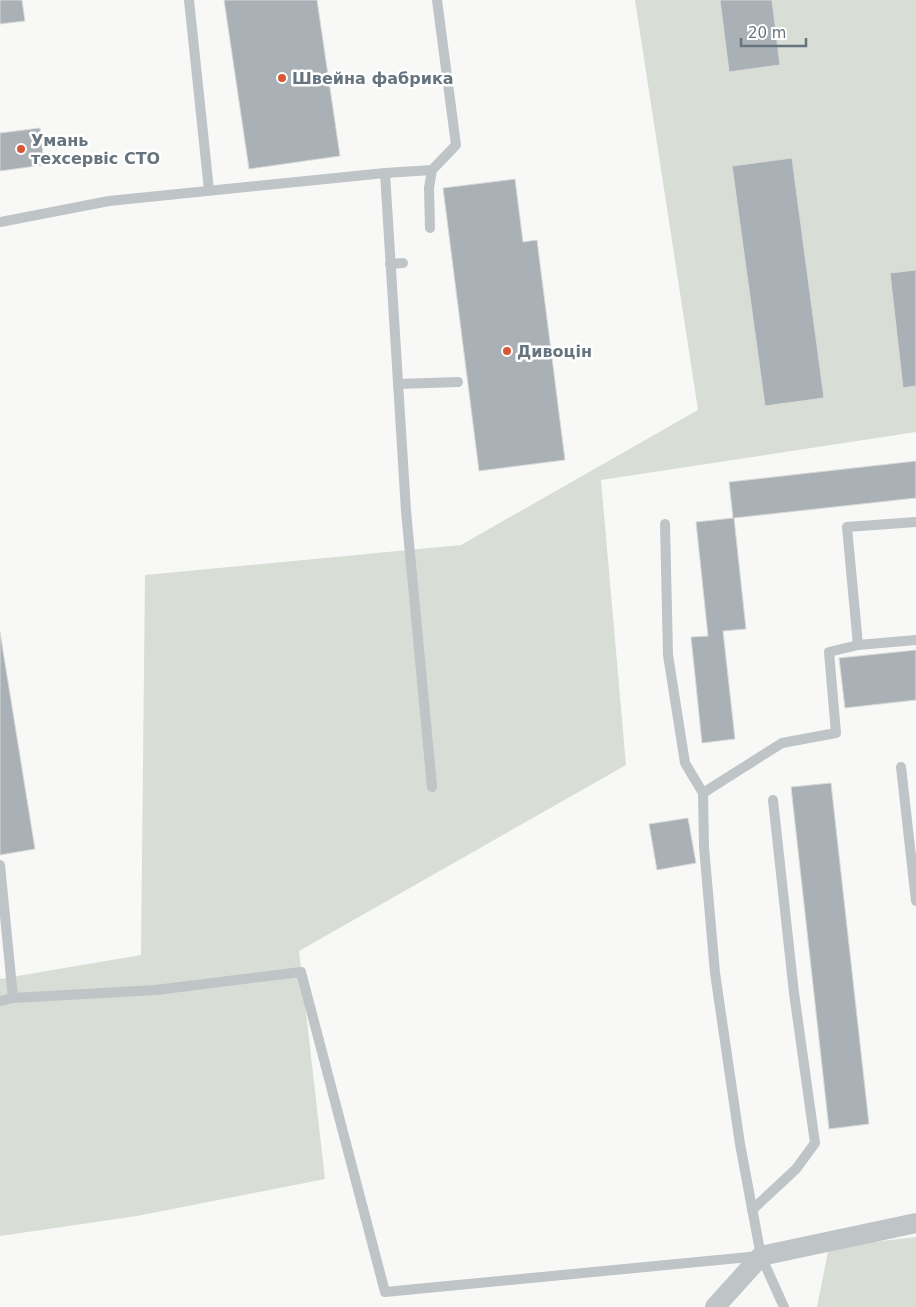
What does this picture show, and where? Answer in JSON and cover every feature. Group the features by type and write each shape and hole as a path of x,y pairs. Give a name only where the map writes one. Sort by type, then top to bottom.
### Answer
{"street":[{"path":"716,1307 760,1256 916,1223"}],"lane":[{"path":"189,0 210,190"},
{"path":"430,228 429,188 432,170 456,145 437,0"},
{"path":"0,222 109,201 385,173 432,170"},
{"path":"385,173 406,510 432,787"},
{"path":"390,264 403,263"},
{"path":"398,384 458,382"},
{"path":"858,645 847,527 916,522"},
{"path":"665,524 668,655 685,762 703,793 704,847 714,972 740,1144 760,1256 784,1307"},
{"path":"703,793 782,743 836,733 829,652 858,645 916,640"},
{"path":"901,767 916,901"},
{"path":"752,1210 796,1170 816,1142 794,993 772,800"},
{"path":"0,865 13,998"},
{"path":"0,1001 13,998 156,990 301,972 385,1292 760,1256"}],"shaded area":[{"path":"635,0 916,0 916,432 601,480 626,765 299,951 325,1179 137,1216 0,1236 0,979 141,955 145,575 461,545 698,410"},
{"path":"916,1237 916,1307 817,1307 829,1247"}],"building":[{"path":"0,0 22,0 25,21 0,24"},
{"name":"Швейна фабрика","path":"224,0 317,0 340,156 249,169"},
{"path":"720,0 772,0 780,65 729,72"},
{"name":"Умань техсервіс СТО","path":"40,128 44,165 0,171 0,133"},
{"path":"792,158 824,398 765,406 732,166"},
{"name":"Дивоцін","path":"515,179 523,242 537,240 565,460 479,471 443,188"},
{"path":"916,270 916,386 903,388 890,273"},
{"path":"916,461 916,498 734,518 746,629 723,631 735,739 702,743 691,637 708,636 696,522 733,518 729,482"},
{"path":"0,632 35,849 0,855"},
{"path":"916,650 916,700 845,708 839,658"},
{"path":"831,783 869,1124 829,1129 791,787"},
{"path":"688,818 696,863 657,870 649,824"}],"place":[{"name":"Швейна фабрика","path":"282,78"},
{"name":"Умань техсервіс СТО","path":"21,149"},
{"name":"Дивоцін","path":"507,351"}]}
